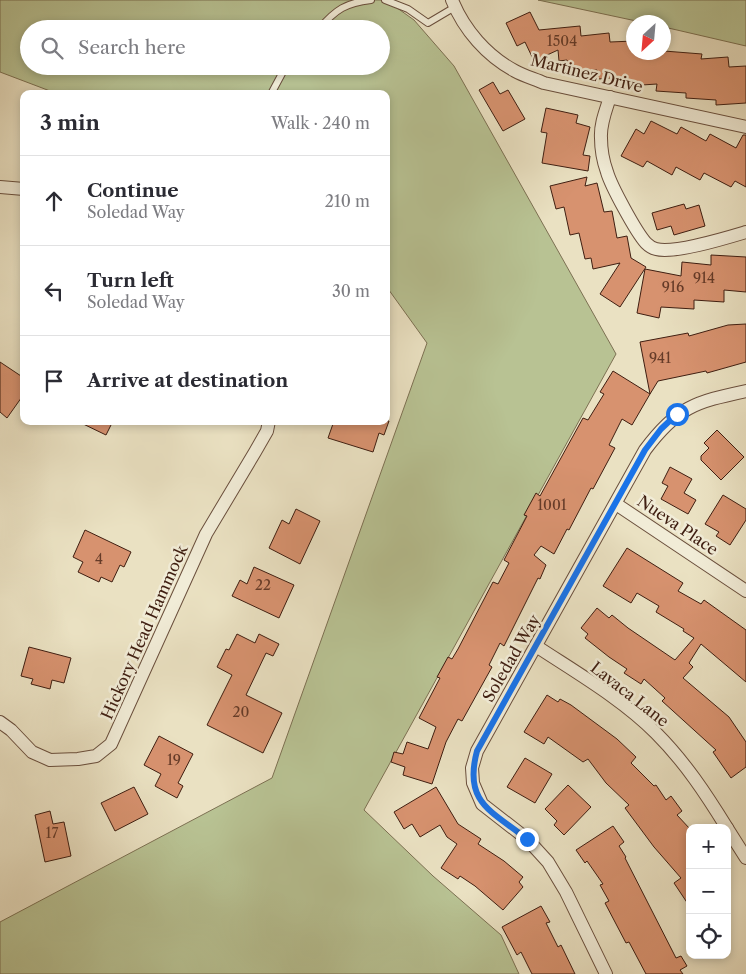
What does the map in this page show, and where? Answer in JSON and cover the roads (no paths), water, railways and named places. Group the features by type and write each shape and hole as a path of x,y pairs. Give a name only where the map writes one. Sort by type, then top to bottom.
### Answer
{"street":[{"name":"Martinez Drive","path":"453,4 477,41 492,56 516,72 544,83 746,127"},
{"path":"610,97 602,124 602,156 607,174 647,244 655,249 667,250 693,246 746,232"},
{"path":"0,187 20,189"},
{"name":"Soledad Way","path":"606,974 566,892 548,862 527,839 482,804 473,783 472,768 477,751 645,450 661,429 677,414 699,402 746,391"},
{"name":"Hickory Head Hammock","path":"0,722 12,730 32,752 50,760 96,756 111,744 206,534 267,432 269,425"},
{"name":"Nueva Place","path":"616,504 746,591"},
{"name":"Lavaca Lane","path":"536,646 604,692 655,732 676,754 696,780 724,824"},
{"name":"Lavaca Lane","path":"731,834 746,858"}],"lane":[{"path":"327,20 352,2 371,0"},
{"path":"385,0 408,9 428,23 453,4"},
{"path":"273,90 281,75"}]}
